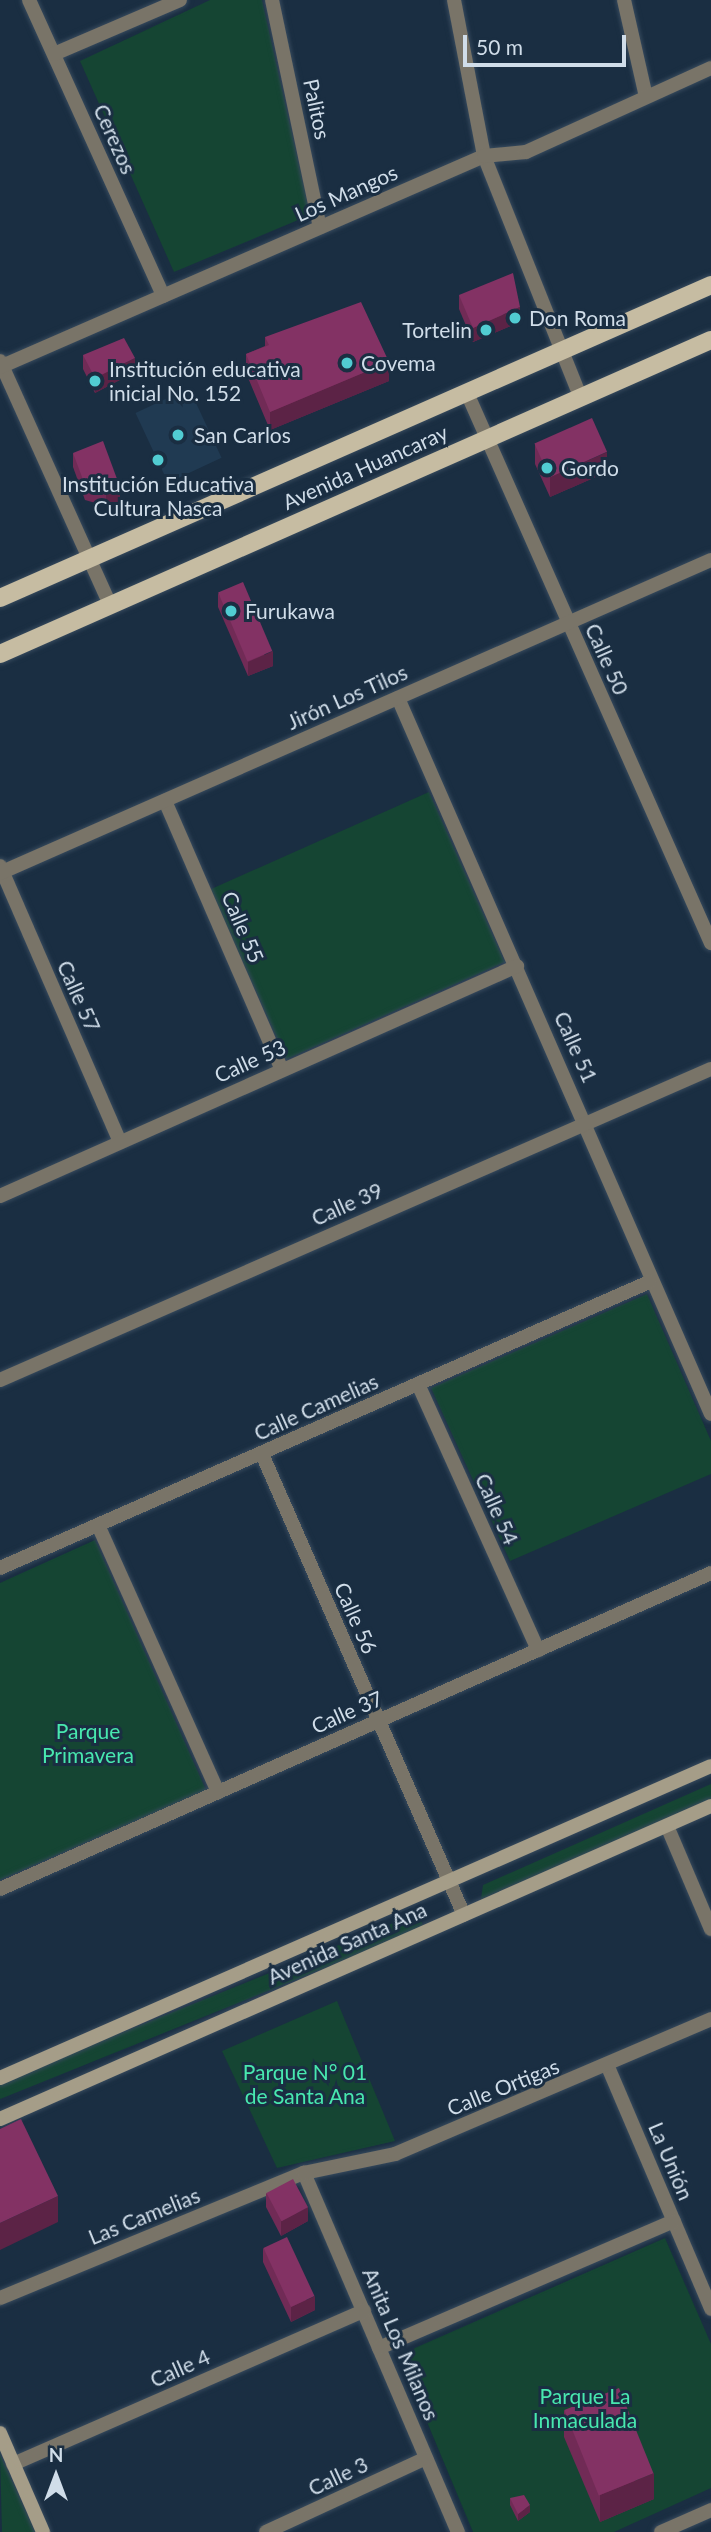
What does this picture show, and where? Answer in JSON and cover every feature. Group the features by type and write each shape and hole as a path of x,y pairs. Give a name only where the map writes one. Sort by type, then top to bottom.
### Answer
{"main road":[{"name":"Avenida Huancaray","path":"0,598 711,285"},
{"name":"Avenida Huancaray","path":"0,653 711,340"}],"street":[{"name":"Cerezos","path":"29,0 163,296"},
{"path":"54,54 180,0"},
{"name":"Palitos","path":"272,0 320,227"},
{"path":"454,0 484,156 581,398"},
{"path":"624,0 646,97"},
{"name":"Los Mangos","path":"1,364 484,156 526,152 711,68"},
{"path":"1,364 110,605"},
{"name":"Calle 50","path":"467,393 711,943"},
{"name":"Jirón Los Tilos","path":"1,871 711,560"},
{"name":"Calle 51","path":"398,698 586,1122 649,1282 711,1414"},
{"name":"Calle 55","path":"165,801 282,1070"},
{"name":"Calle 57","path":"1,871 120,1142"},
{"name":"Calle 53","path":"0,1196 517,966"},
{"name":"Calle 39","path":"0,1380 711,1069"},
{"name":"Calle Camelias","path":"0,1568 649,1282"},
{"name":"Calle 54","path":"418,1384 538,1650"},
{"name":"Calle 56","path":"262,1454 464,1915"},
{"path":"98,1525 218,1792"},
{"name":"Calle 37","path":"0,1889 711,1573"},
{"name":"Avenida Santa Ana","path":"0,2078 711,1766"},
{"name":"Avenida Santa Ana","path":"0,2119 711,1806"},
{"path":"667,1826 711,1929"},
{"name":"Calle Ortigas","path":"304,2173 395,2154 608,2067 711,2019"},
{"name":"La Unión","path":"608,2067 711,2309"},
{"name":"Las Camelias","path":"0,2298 304,2173"},
{"name":"Anita Los Milanos","path":"304,2173 458,2532"},
{"path":"379,2348 674,2221"},
{"name":"Calle 4","path":"13,2463 364,2311"},
{"path":"0,2433 43,2532"},
{"name":"Calle 3","path":"267,2532 426,2458"},
{"path":"661,2532 711,2510"}],"shaded area":[{"name":"San Carlos","path":"189,388 222,458 168,483 136,413"}],"green space":[{"path":"210,0 262,0 310,215 174,272 80,61"},
{"path":"429,792 505,962 286,1059 211,889"},
{"path":"647,1294 711,1441 711,1474 510,1561 431,1388"},
{"name":"Parque Primavera","path":"95,1540 206,1790 0,1880 0,1583"},
{"path":"711,1784 711,1801 481,1899 483,1885"},
{"path":"418,1913 424,1928 0,2099 0,2082"},
{"name":"Parque N° 01 de Santa Ana","path":"337,2001 395,2141 277,2168 222,2051"},
{"name":"Parque La Inmaculada","path":"665,2238 711,2344 711,2488 614,2532 473,2532 399,2355"},
{"path":"0,2454 35,2532 2,2532"}],"building":[{"path":"513,273 520,307 473,328 459,295"},
{"path":"361,302 389,362 270,412 246,354 269,345 265,337"},
{"path":"124,338 135,358 95,378 83,355"},
{"path":"592,418 607,452 549,477 534,444"},
{"path":"103,441 120,487 106,491 85,485 73,453"},
{"path":"243,582 272,651 247,662 218,593"},
{"path":"21,2119 58,2196 0,2223 0,2129"},
{"path":"293,2179 308,2207 282,2221 267,2193"},
{"path":"287,2237 314,2296 291,2307 263,2248"},
{"path":"619,2388 653,2473 599,2495 564,2410"},
{"path":"524,2495 530,2505 518,2514 510,2498"}],"place":[{"name":"Don Roma","path":"515,318"},
{"name":"Tortelin","path":"486,330"},
{"name":"Covema","path":"347,363"},
{"name":"Institución educativa inicial No. 152","path":"95,381"},
{"name":"San Carlos","path":"178,435"},
{"name":"Institución Educativa Cultura Nasca","path":"158,460"},
{"name":"Gordo","path":"547,468"},
{"name":"Furukawa","path":"231,611"}]}
